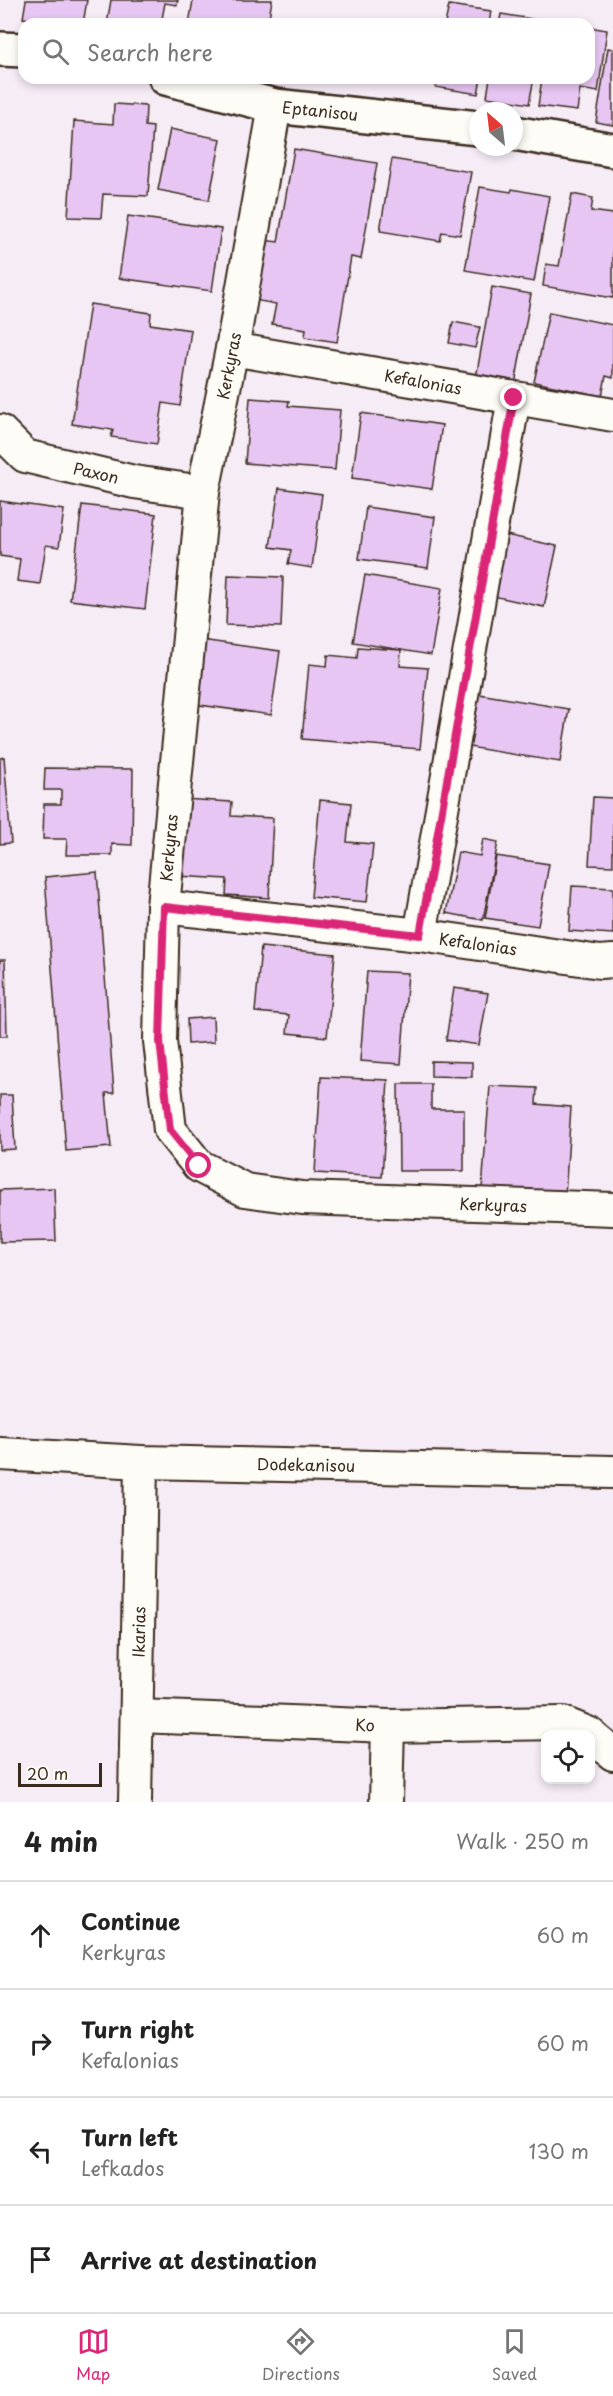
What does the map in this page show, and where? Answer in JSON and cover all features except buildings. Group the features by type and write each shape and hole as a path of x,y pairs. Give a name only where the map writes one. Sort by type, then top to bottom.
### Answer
{"street":[{"path":"0,49 18,50"},
{"name":"Eptanisou","path":"189,84 275,106 469,127"},
{"name":"Kerkyras","path":"275,106 232,350 203,492 164,907 160,1041 170,1130 199,1166 245,1190 302,1198 613,1209"},
{"path":"523,135 613,150"},
{"name":"Kefalonias","path":"232,350 613,415"},
{"path":"420,935 514,398"},
{"name":"Paxon","path":"0,431 25,456 134,482 203,492"},
{"name":"Kefalonias","path":"164,907 420,935 600,962 613,961"},
{"name":"Dodekanisou","path":"0,1454 141,1462 613,1472"},
{"name":"Ikarias","path":"135,1802 141,1462"},
{"name":"Ko","path":"138,1716 387,1726 563,1723 579,1730"},
{"path":"386,1802 387,1726"},
{"name":"Ko","path":"595,1739 613,1754"}],"route":[{"path":"199,1166 170,1130 160,1041 164,907 420,935 514,398"}]}
